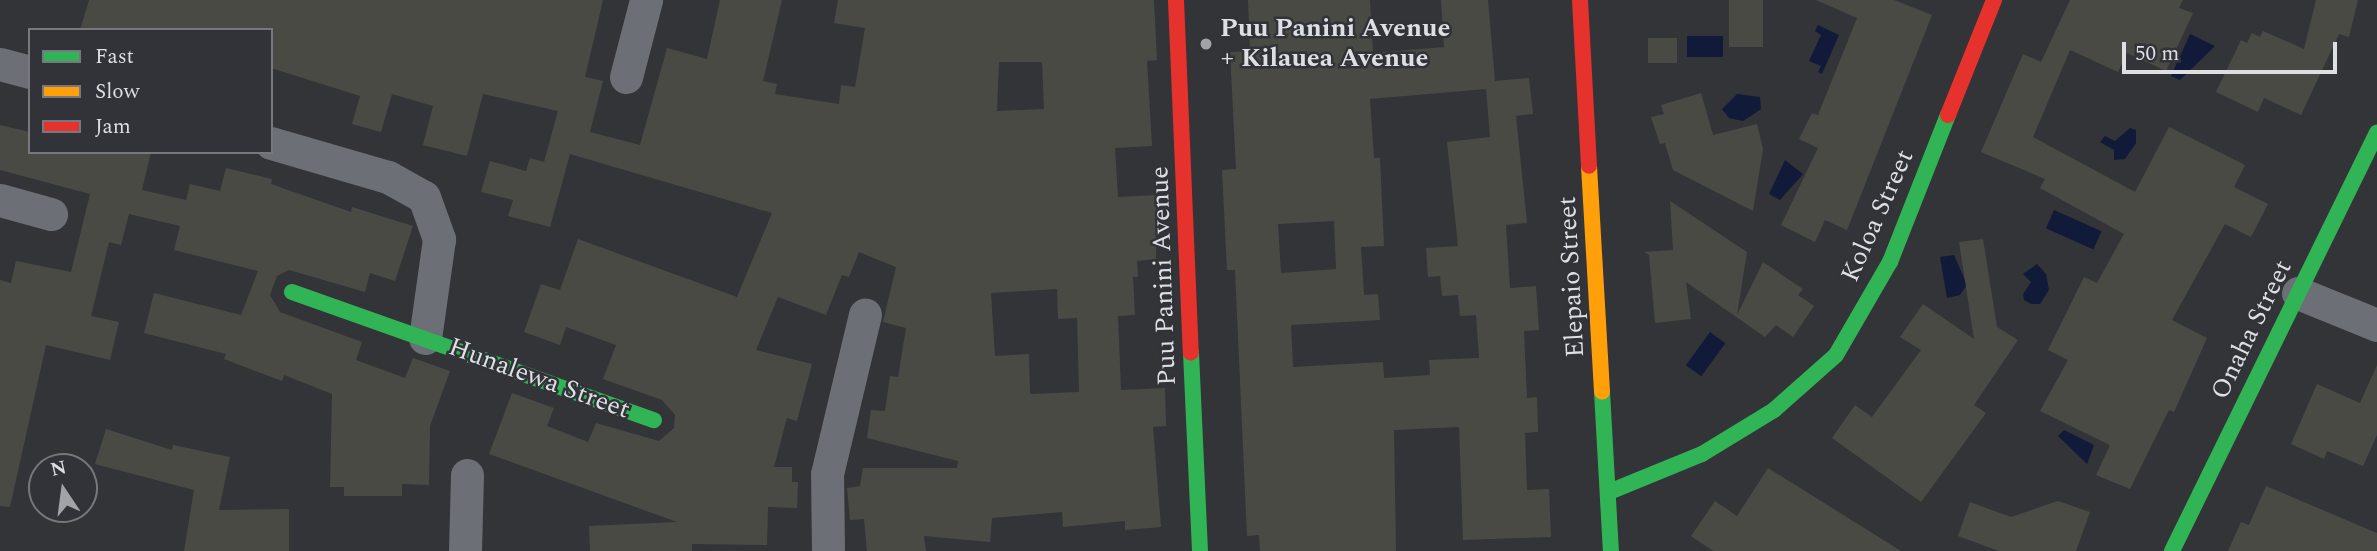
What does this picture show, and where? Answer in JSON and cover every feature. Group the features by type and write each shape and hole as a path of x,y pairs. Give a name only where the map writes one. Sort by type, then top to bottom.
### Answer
{"street":[{"path":"626,77 646,0"},
{"name":"Puu Panini Avenue","path":"1176,0 1200,551"},
{"name":"Elepaio Street","path":"1580,0 1611,551"},
{"name":"Koloa Street","path":"1609,492 1702,454 1774,410 1836,355 1890,261 1994,0"},
{"path":"0,64 28,71"},
{"name":"Onaha Street","path":"2172,551 2377,132"},
{"name":"Hunalewa Street","path":"273,144 388,177 424,197 439,239 425,338"},
{"path":"0,200 51,214"},
{"name":"Hunalewa Street","path":"292,292 654,420"},
{"path":"2298,293 2377,325"},
{"path":"828,551 827,474 865,314"},
{"path":"465,551 467,475"}],"water":[{"path":"1818,25 1839,35 1822,74 1818,72 1821,66 1809,61 1821,35 1815,31"},
{"path":"2190,34 2215,46 2180,80 2171,76"},
{"path":"1687,36 1723,36 1723,57 1687,57"},
{"path":"1737,94 1760,97 1761,109 1743,121 1729,118 1722,109"},
{"path":"2130,128 2136,130 2136,143 2125,159 2114,160 2114,150 2100,142 2105,136 2115,141"},
{"path":"1785,160 1803,174 1780,200 1769,194"},
{"path":"2054,210 2102,231 2093,249 2046,228"},
{"path":"1954,255 1967,285 1960,295 1947,298 1940,257"},
{"path":"2037,264 2046,274 2049,290 2040,304 2031,304 2024,300 2023,294 2031,282 2023,274"},
{"path":"1710,332 1725,343 1701,376 1686,365"},
{"path":"2064,430 2094,445 2087,464 2058,436"}],"building":[{"path":"89,0 603,0 585,77 603,81 590,132 640,145 667,48 707,59 720,0 782,0 763,81 777,84 775,94 839,104 841,85 855,87 865,28 834,23 838,0 1154,0 1157,60 1147,61 1152,146 1115,148 1118,197 1157,195 1156,259 1137,261 1138,277 1133,277 1135,315 1118,316 1121,390 1165,388 1166,426 1153,427 1161,527 1125,530 1125,521 1063,527 1062,512 992,518 990,542 924,536 926,551 867,551 864,519 850,520 847,488 860,486 863,468 957,468 958,461 867,438 871,410 885,411 890,376 898,377 906,328 883,322 896,267 859,252 849,277 842,275 826,315 778,297 756,350 812,364 797,421 787,418 774,467 792,467 792,482 798,482 797,508 768,507 767,545 692,544 692,551 590,551 589,526 677,522 489,454 512,393 554,408 547,426 588,442 596,423 659,441 674,428 675,415 662,400 603,379 616,345 566,327 560,345 524,332 541,284 560,290 578,239 737,297 772,213 570,154 550,227 508,216 513,200 481,192 490,161 526,171 530,158 544,162 558,111 483,94 467,156 423,145 433,106 392,94 381,132 352,124 360,96 273,69 273,28 81,28","holes":["999,62 1042,62 1044,109 997,111","1057,289 1058,319 1077,318 1079,392 1030,394 1029,354 995,356 991,293"]},
{"path":"1248,0 1370,0 1373,53 1444,47 1441,0 1488,0 1495,81 1529,78 1533,114 1516,116 1527,223 1506,225 1510,288 1536,286 1539,330 1524,331 1527,398 1537,397 1538,432 1525,433 1527,490 1549,489 1551,537 1463,540 1459,427 1394,430 1396,551 1260,551 1259,535 1247,536 1235,270 1227,270 1222,170 1236,169 1230,52 1250,51","holes":["1486,89 1490,137 1447,142 1458,246 1426,248 1428,277 1440,276 1442,296 1458,295 1460,316 1476,315 1479,358 1429,360 1430,375 1384,378 1383,362 1293,367 1291,325 1380,320 1378,294 1364,295 1361,247 1384,246 1380,158 1374,158 1370,99","1334,221 1336,269 1281,273 1278,224"]},
{"path":"1729,0 1763,0 1763,47 1729,47"},
{"path":"1816,0 1894,0 1932,15 1847,230 1825,220 1815,242 1781,225 1818,148 1799,139 1812,113 1818,115 1857,18"},
{"path":"2070,0 2183,0 2179,8 2193,13 2166,71 2127,53 2118,72 2070,50 2033,137 2135,192 2169,127 2245,165 2234,187 2268,204 2251,237 2225,224 2172,320 2207,338 2174,412 2169,410 2130,489 2096,475 2110,445 2040,411 2068,360 2048,350 2084,277 2097,283 2124,234 2040,188 2045,179 1981,152 2023,54 2041,62"},
{"path":"2316,0 2358,0 2349,37 2339,34 2301,115 2264,98 2258,112 2216,92 2241,40 2247,43 2252,33 2260,37 2263,31 2304,49"},
{"path":"1648,38 1677,38 1677,63 1648,63"},
{"path":"1701,93 1713,135 1757,124 1763,149 1753,211 1673,170 1665,143 1660,144 1651,117 1664,114 1661,105"},
{"path":"0,125 28,132 28,154 151,154 142,190 186,200 190,184 220,191 226,168 272,179 271,184 351,212 352,207 413,226 395,281 370,273 365,292 289,270 277,276 270,295 280,312 362,342 356,360 405,378 413,358 450,371 430,426 429,485 402,484 402,496 344,496 344,487 330,487 332,394 284,375 282,381 224,359 226,354 144,333 154,293 241,315 258,271 174,250 180,226 129,214 121,245 109,242 91,316 119,322 110,360 46,345 10,507 0,506 0,280 11,283 16,261 71,272 90,194 0,170"},
{"path":"1670,201 1747,252 1737,315 1763,262 1803,289 1798,295 1814,306 1793,337 1776,325 1765,337 1686,282 1691,319 1655,323 1649,255 1644,252 1673,250"},
{"path":"1983,239 1997,327 2018,340 1974,405 1986,413 1921,502 1832,438 1855,405 1872,417 1921,350 1900,337 1923,304 1974,339 1959,242"},
{"path":"2377,365 2377,435 2363,466 2327,451 2324,459 2291,444 2317,384 2360,403"},
{"path":"106,429 172,450 173,445 230,457 219,510 289,509 289,551 184,551 194,490 98,465 98,454"},
{"path":"1768,468 1901,551 1713,551 1691,536 1715,501 1737,516"},
{"path":"2266,486 2377,533 2377,551 2228,551 2241,522 2249,525"},
{"path":"2058,501 2090,512 2076,551 1999,551 1958,536 1970,502 2011,517"}],"traffic: fast":[{"path":"1609,492 1702,454 1774,410 1836,355 1890,262 1948,115"},
{"path":"2172,551 2377,132"},
{"path":"292,292 654,420"},
{"path":"1191,353 1200,551"},
{"path":"1602,392 1611,551"}],"traffic: slow":[{"path":"1589,166 1602,392"}],"traffic: jam":[{"path":"1176,0 1191,353"},
{"path":"1580,0 1589,166"},
{"path":"1948,115 1994,0"}],"place":[{"name":"Puu Panini Avenue + Kilauea Avenue","path":"1206,44"}]}
